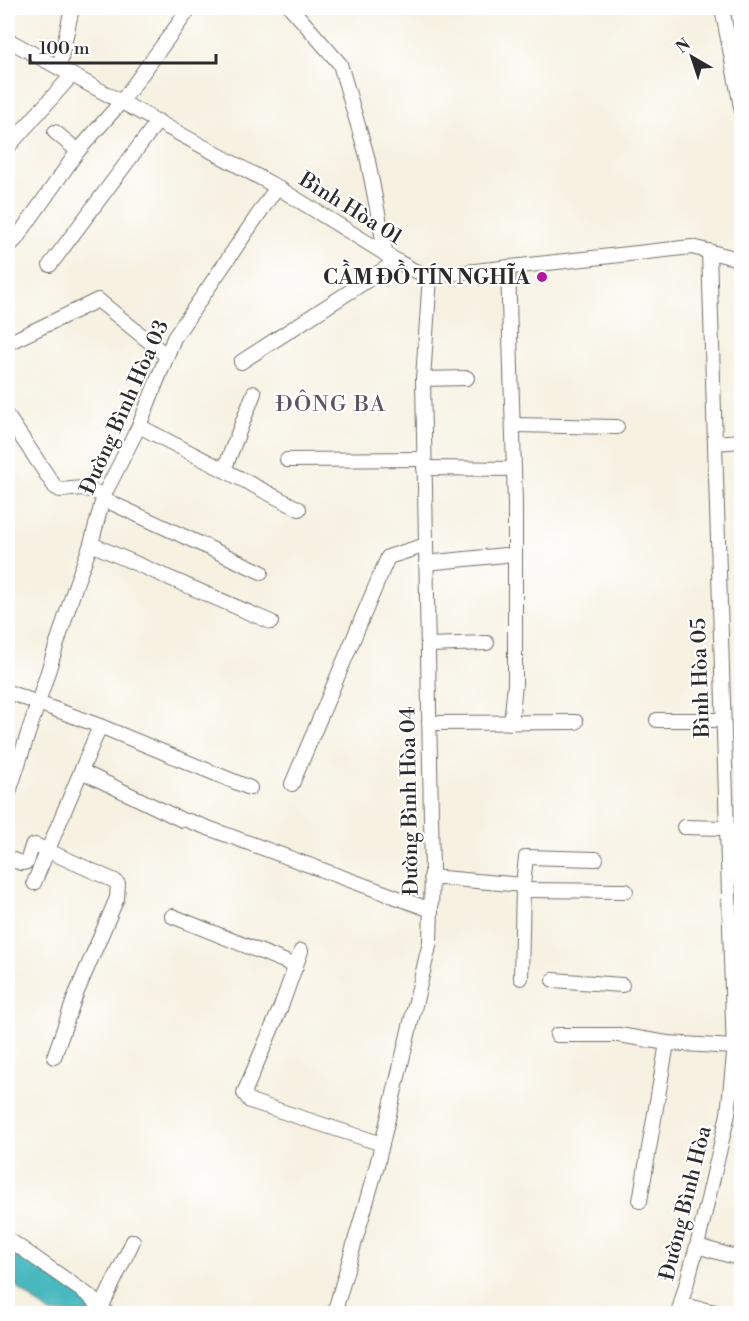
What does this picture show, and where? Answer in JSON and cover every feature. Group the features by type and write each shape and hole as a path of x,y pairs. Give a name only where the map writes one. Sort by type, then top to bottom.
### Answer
{"street":[{"path":"59,68 72,8"},
{"path":"12,243 78,151 122,100 190,8"},
{"path":"240,362 392,258 367,156 339,64 291,8"},
{"path":"723,8 741,112"},
{"name":"Bình Hòa 01","path":"8,40 122,100 277,187 392,258 413,270 430,276 692,247 741,260"},
{"path":"8,147 72,75"},
{"path":"50,265 158,121"},
{"path":"55,132 78,151"},
{"name":"Đường Bình Hòa 03","path":"8,795 91,544 104,497 139,426 174,339 277,187"},
{"path":"8,227 12,243"},
{"name":"Bình Hòa 05","path":"709,251 726,828 735,909 734,1047 729,1102"},
{"path":"508,267 514,469 515,684 511,723"},
{"name":"Đường Bình Hòa 04","path":"334,1314 382,1144 430,942 431,877 423,379 430,276"},
{"path":"8,343 98,300 167,356"},
{"path":"423,379 467,378"},
{"path":"224,470 254,393"},
{"path":"8,417 55,487 60,490 83,488 261,572"},
{"path":"513,425 617,427"},
{"path":"139,426 299,509"},
{"path":"715,443 741,441"},
{"path":"287,460 424,463 514,469"},
{"path":"91,544 271,622"},
{"path":"292,784 388,557 426,545"},
{"path":"426,563 505,555"},
{"path":"428,645 487,643"},
{"path":"8,692 100,726 250,788"},
{"path":"657,720 723,720"},
{"path":"429,723 576,722"},
{"path":"34,883 100,726"},
{"path":"81,771 186,821 430,910"},
{"path":"684,827 726,828"},
{"path":"8,858 24,863 33,845 118,884 117,898 76,994 54,1057"},
{"path":"520,978 526,857 596,860"},
{"path":"431,877 523,888 626,891"},
{"path":"172,916 296,966"},
{"path":"301,951 244,1093 250,1101 382,1144"},
{"path":"553,980 622,985"},
{"path":"557,1035 619,1035 667,1043 734,1047"},
{"path":"640,1201 667,1043"},
{"name":"Đường Bình Hòa","path":"680,1309 697,1246 729,1102"},
{"path":"8,1239 105,1310 133,1241"},
{"path":"697,1246 735,1257"},
{"path":"680,1309 716,1312"}],"water":[{"path":"8,1244 103,1313 50,1313 8,1280"}],"place":[{"name":"CẦM ĐỒ TÍN NGHĨA","path":"542,277"}],"district":[{"name":"ĐÔNG BA","path":"331,403"}]}
